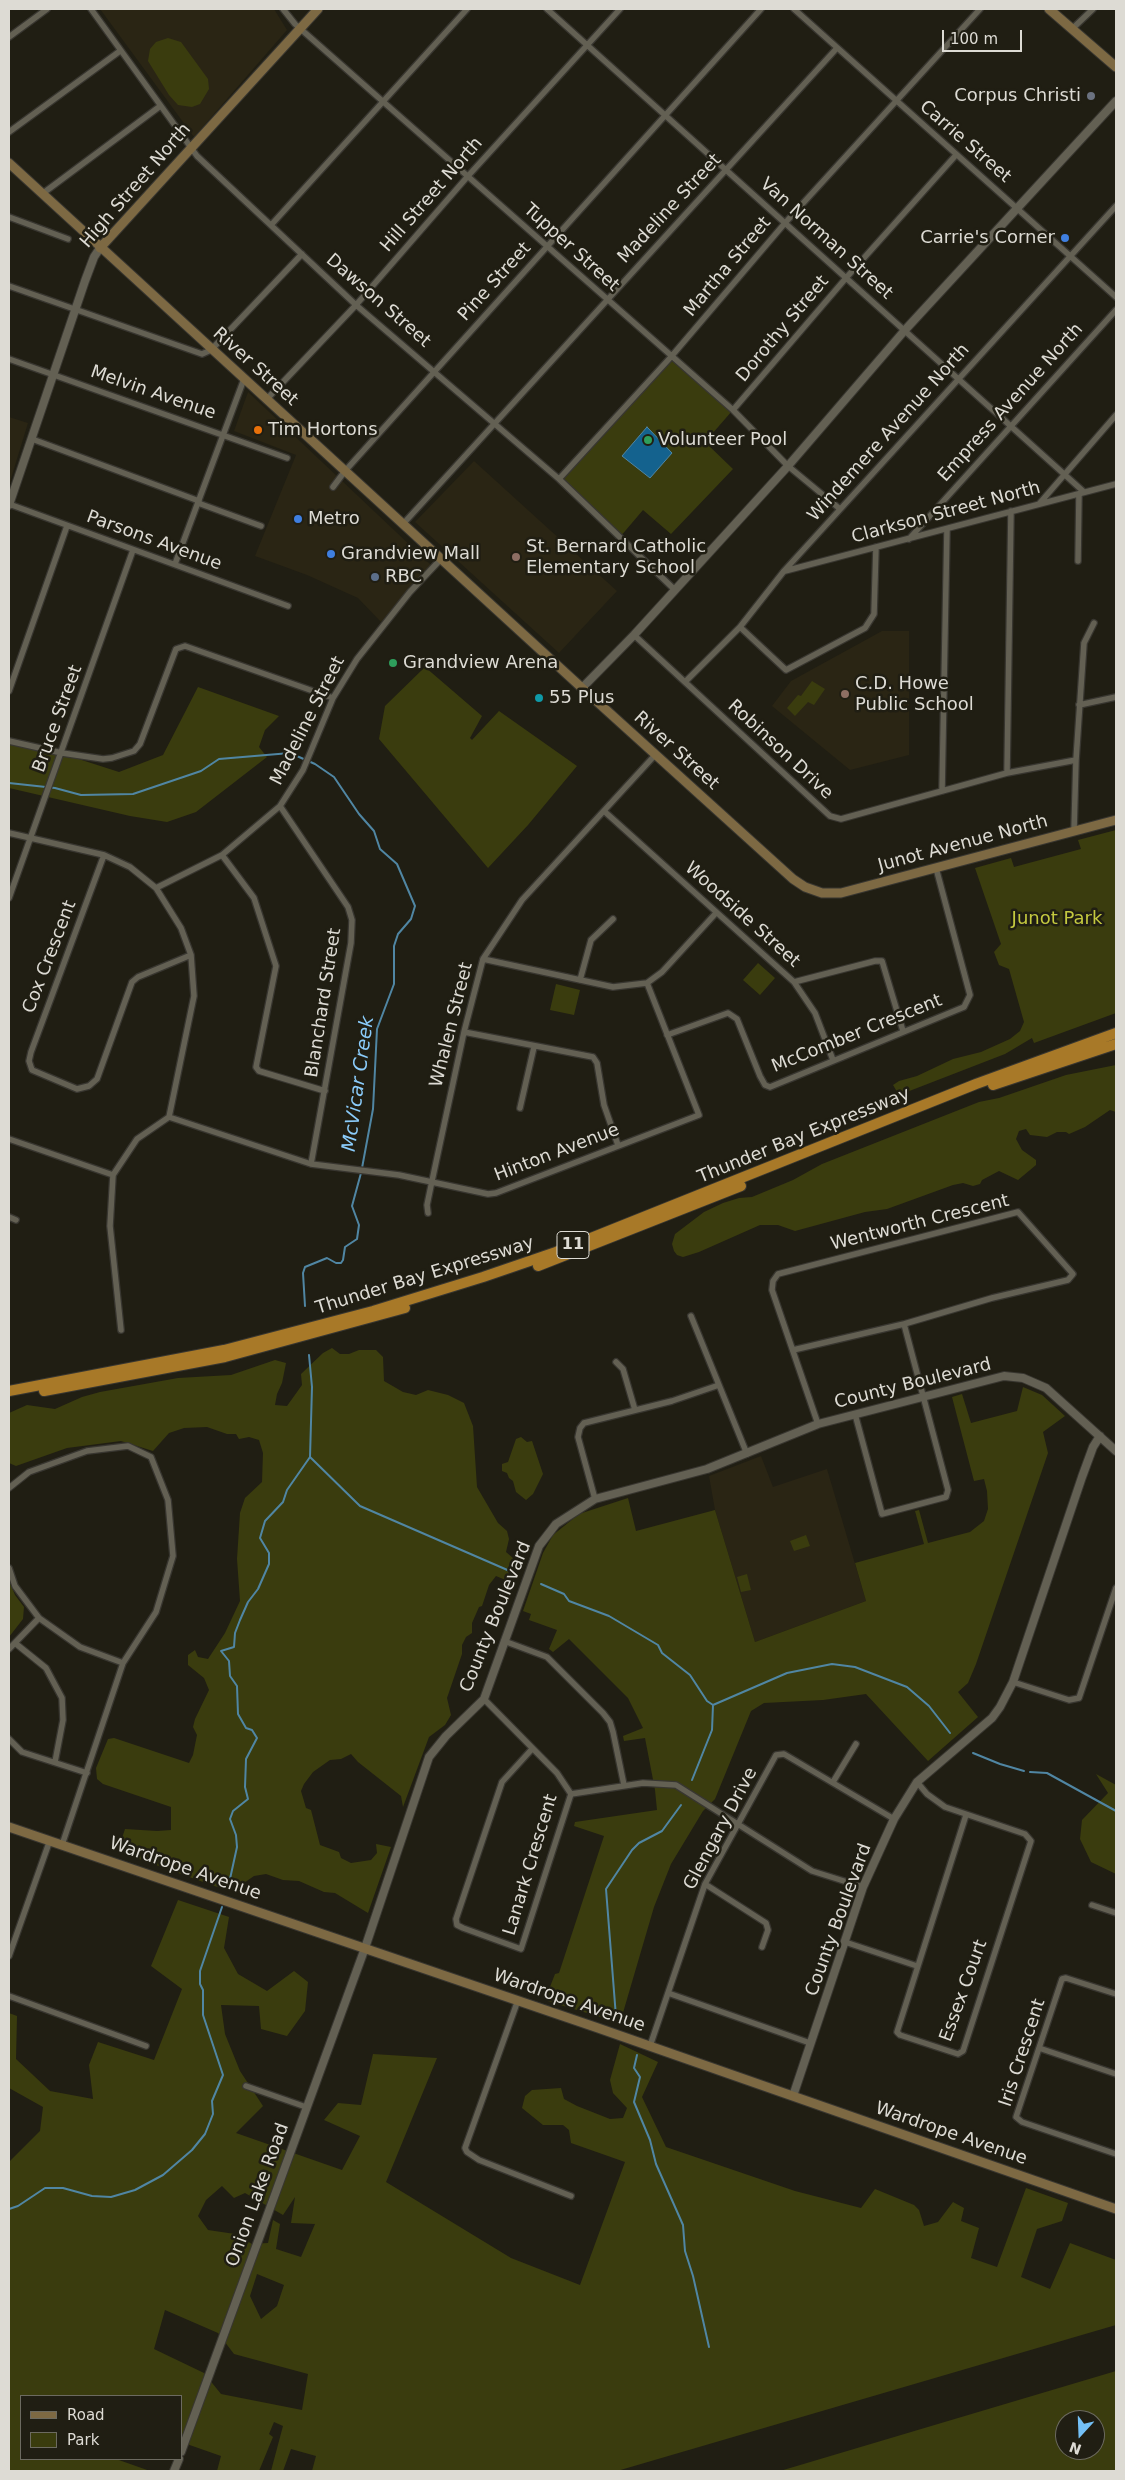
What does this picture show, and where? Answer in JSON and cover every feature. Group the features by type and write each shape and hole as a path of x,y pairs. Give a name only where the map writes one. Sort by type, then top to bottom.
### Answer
{"highway":[{"name":"Thunder Bay Expressway","path":"9,1391 224,1350 373,1311 483,1277 583,1241 976,1084 1116,1033"},
{"name":"Thunder Bay Expressway","path":"9,1398 225,1357 377,1317 484,1284 569,1254 981,1090 1116,1044"}],"main road":[{"name":"High Street North","path":"100,248 318,9"},
{"path":"1049,9 1116,67"},
{"name":"River Street","path":"9,163 211,350 793,879 818,892"},
{"name":"Junot Avenue North","path":"818,892 841,893 1116,820"},
{"name":"Wardrope Avenue","path":"9,1827 518,2000 1116,2209"}],"street":[{"path":"9,37 47,9"},
{"name":"Dawson Street","path":"91,9 190,148 356,305 436,371 493,424 559,479 675,590"},
{"name":"Tupper Street","path":"283,9 290,19 548,246 670,358 733,410 788,466 840,509"},
{"path":"272,224 467,9"},
{"name":"Van Norman Street","path":"547,9 906,330 909,335 1011,426 1082,493"},
{"name":"Hill Street North","path":"266,400 356,305 468,176 620,9"},
{"name":"Pine Street","path":"333,486 345,470 761,9"},
{"name":"Carrie Street","path":"794,9 1116,297"},
{"name":"Martha Street","path":"559,479 670,358 786,223 980,9"},
{"path":"1072,30 1093,9"},
{"name":"Madeline Street","path":"403,524 837,48"},
{"path":"9,132 120,51"},
{"path":"582,688 634,636 788,466 906,330 1116,101"},
{"path":"42,194 159,107"},
{"name":"Dorothy Street","path":"733,410 846,278 956,155"},
{"name":"Windemere Avenue North","path":"685,682 740,627 784,571 1116,206"},
{"path":"9,217 68,238"},
{"name":"High Street North","path":"9,505 75,309 94,257 100,248"},
{"path":"9,286 202,354 211,350 302,254"},
{"name":"Empress Avenue North","path":"909,539 1116,310"},
{"name":"Melvin Avenue","path":"9,360 54,374 287,458"},
{"path":"175,564 244,379"},
{"path":"1039,504 1116,415"},
{"path":"32,439 261,526"},
{"name":"Clarkson Street North","path":"784,571 1116,484"},
{"path":"1078,561 1082,493"},
{"name":"Parsons Avenue","path":"9,505 288,606"},
{"path":"1007,773 1011,512"},
{"path":"9,691 67,526"},
{"path":"942,791 947,529"},
{"path":"740,627 786,670 865,628 874,614 876,548"},
{"name":"Bruce Street","path":"9,898 133,550"},
{"name":"Madeline Street","path":"156,888 222,855 280,806 303,770 333,698 372,638 441,559"},
{"path":"1074,832 1076,760 1084,643 1094,623"},
{"name":"Robinson Drive","path":"634,636 830,816 841,819 1007,773 1076,760"},
{"path":"9,741 62,753 112,758 138,748 176,649 180,646 185,646 333,698"},
{"path":"1079,706 1116,697"},
{"name":"Whalen Street","path":"428,1213 427,1205 464,1032 483,959 522,900 656,754"},
{"name":"Blanchard Street","path":"280,806 348,907 352,920 351,943 311,1164"},
{"name":"Woodside Street","path":"604,811 794,982 815,1013 833,1060"},
{"path":"9,833 104,855 130,867 156,888 181,928 191,955 194,996 169,1117 137,1139 113,1174 110,1226 121,1330"},
{"name":"Cox Crescent","path":"104,855 30,1052 29,1061 32,1070 77,1089 89,1086 97,1078 132,982 138,977 191,955"},
{"path":"222,855 254,898 276,966 256,1067 259,1071 325,1091"},
{"name":"McComber Crescent","path":"667,1035 728,1013 737,1020 757,1071 767,1086 964,1007 970,995 936,868"},
{"path":"483,959 613,987 647,984 662,972 716,913"},
{"path":"580,980 591,940 613,919"},
{"path":"794,982 875,960 882,961 903,1031"},
{"name":"Hinton Avenue","path":"169,1117 311,1164 432,1181 492,1194 699,1115 647,984"},
{"path":"464,1032 534,1047 590,1056 595,1059 604,1105 618,1145"},
{"path":"520,1108 534,1047"},
{"path":"9,1140 113,1174"},
{"name":"Wentworth Crescent","path":"793,1350 904,1324 992,1298 1068,1280 1072,1274 1018,1212 778,1274 773,1280 772,1290 818,1424"},
{"path":"9,1217 16,1220"},
{"path":"691,1316 747,1454"},
{"path":"855,1414 882,1514 944,1499 948,1490 904,1324"},
{"path":"616,1362 623,1369 635,1410"},
{"name":"County Boulevard","path":"365,1948 429,1757 446,1736 484,1699 504,1641 544,1538 564,1517 595,1498 707,1469 818,1424 997,1377 1023,1378 1046,1388 1100,1436 1082,1477 1013,1682 1000,1707 992,1718 918,1782 894,1819 863,1887 793,2096"},
{"path":"595,1498 578,1438 580,1428 584,1423 672,1401 719,1385"},
{"path":"1100,1436 1116,1451"},
{"path":"9,1488 28,1472 87,1451 128,1446 151,1457 168,1500 173,1556 156,1612 123,1663 62,1844"},
{"path":"9,1568 14,1586 39,1618 80,1648 123,1663"},
{"path":"1013,1682 1069,1700 1079,1698 1116,1588"},
{"path":"9,1649 39,1618"},
{"path":"504,1641 547,1657 603,1713 610,1722 613,1732 624,1785"},
{"path":"15,1643 46,1668 62,1698 63,1720 55,1762"},
{"name":"Lanark Crescent","path":"484,1699 557,1773 571,1794 522,1949 457,1925 456,1919 502,1782 532,1749"},
{"path":"9,1739 19,1750 86,1773"},
{"path":"833,1782 856,1744"},
{"name":"Glengary Drive","path":"650,2046 705,1884 776,1755 784,1754 894,1819"},
{"name":"Essex Court","path":"918,1782 935,1801 966,1814 1025,1834 1031,1841 961,2054 898,2034 917,1966 966,1814"},
{"path":"571,1794 624,1785 661,1783 676,1786 812,1871 863,1887"},
{"path":"9,1956 50,1840"},
{"path":"705,1884 766,1923 768,1930 762,1947"},
{"path":"1092,1905 1116,1912"},
{"path":"844,1942 917,1966"},
{"name":"Onion Lake Road","path":"182,2449 365,1948"},
{"name":"Iris Crescent","path":"1116,1994 1066,1978 1062,1979 1016,2118 1022,2122 1116,2154"},
{"path":"668,1993 810,2043"},
{"path":"9,1996 146,2046"},
{"path":"518,2000 465,2148 467,2152 479,2160 571,2196"},
{"path":"1039,2048 1116,2074"},
{"path":"246,2086 306,2107"}],"shaded area":[{"path":"100,9 274,9 287,30 194,137"},
{"path":"248,392 431,565 381,622 358,598 307,575 255,556 296,455 234,431"},
{"path":"9,417 28,423 9,485"},
{"name":"St. Bernard Catholic Elementary School","path":"474,461 617,591 559,653 415,522"},
{"name":"C.D. Howe Public School","path":"882,631 909,631 909,755 850,770 772,706 791,681"},
{"path":"761,1456 773,1487 827,1469 866,1601 755,1642 715,1510 709,1476"}],"green space":[{"path":"168,38 181,42 208,79 209,89 200,104 192,107 178,105 169,95 148,61 150,49 156,42"},
{"path":"670,358 732,411 705,442 733,469 671,534 643,510 620,537 559,479"},
{"path":"425,667 482,716 470,738 472,740 499,711 577,766 528,825 488,868 379,739 385,706"},
{"path":"812,681 825,689 814,705 808,702 795,716 787,708 798,695 801,696"},
{"path":"198,687 279,716 265,730 259,747 267,757 196,812 167,822 130,816 9,788 9,741 63,754 119,772 163,755"},
{"name":"Junot Park","path":"1116,830 1116,1013 1034,1043 1032,1038 1005,1054 899,1095 893,1085 899,1081 917,1076 953,1059 981,1052 1010,1039 1020,1031 1024,1022 1009,969 999,965 994,952 1001,944 975,868 1011,858 1014,867 1081,849 1078,840"},
{"path":"758,963 775,978 760,995 743,980"},
{"path":"556,984 580,990 574,1015 550,1010"},
{"path":"1116,1065 1116,1112 1110,1110 1085,1127 1069,1134 1057,1132 1047,1137 1030,1135 1026,1129 1019,1131 1016,1139 1022,1150 1036,1160 1036,1165 1018,1180 999,1171 982,1180 980,1184 973,1186 963,1183 953,1185 887,1209 865,1212 795,1231 778,1225 760,1225 699,1252 683,1257 677,1255 674,1251 672,1244 675,1234 704,1212 723,1203 739,1198 752,1197 793,1180 822,1164 979,1102 999,1098 1066,1075"},
{"path":"332,1348 340,1354 349,1354 359,1350 376,1350 383,1357 384,1381 403,1392 416,1395 428,1390 448,1395 464,1403 473,1426 477,1487 498,1523 507,1531 509,1539 506,1552 520,1564 512,1580 508,1581 496,1576 489,1585 482,1606 479,1607 472,1623 472,1633 466,1637 462,1645 462,1654 447,1698 451,1715 445,1725 429,1737 403,1807 401,1796 358,1762 351,1754 341,1759 330,1760 313,1772 304,1784 301,1791 306,1808 311,1810 320,1845 339,1852 341,1858 351,1863 371,1860 377,1853 376,1844 391,1847 368,1913 335,1893 324,1892 299,1881 283,1880 266,1874 254,1876 238,1887 220,1888 128,1855 121,1841 125,1829 171,1830 171,1807 103,1784 97,1779 96,1768 108,1739 114,1738 189,1763 193,1755 197,1735 193,1727 209,1690 204,1678 188,1665 188,1655 195,1650 198,1657 208,1659 225,1633 240,1601 237,1559 240,1513 245,1498 262,1482 263,1453 259,1440 249,1437 239,1439 236,1434 227,1434 207,1427 184,1428 169,1433 153,1451 121,1441 67,1448 16,1466 9,1463 9,1413 27,1405 55,1409 82,1397 100,1392 178,1378 231,1375 275,1360 286,1363 275,1405 287,1406 302,1385 301,1374 323,1353"},
{"path":"1023,1387 1042,1395 1065,1416 1043,1432 1048,1453 976,1664 968,1683 958,1692 978,1717 928,1761 866,1694 823,1700 764,1703 751,1711 715,1799 703,1811 671,1864 654,1907 620,2023 547,2001 548,1992 555,1974 559,1973 604,1836 574,1826 575,1822 657,1810 645,1738 624,1741 623,1736 643,1728 628,1698 569,1639 553,1652 549,1649 557,1630 529,1620 531,1614 523,1611 543,1553 553,1535 579,1514 628,1498 636,1531 715,1510 755,1642 866,1601 855,1563 924,1544 915,1511 919,1510 928,1543 970,1532 984,1521 988,1509 984,1479 974,1481 952,1397 962,1394 971,1423 1017,1411"},
{"path":"521,1437 527,1442 532,1441 543,1474 533,1494 526,1500 516,1492 513,1481 507,1473 502,1471 502,1464 508,1462 516,1439"},
{"path":"806,1535 810,1546 794,1551 790,1541"},
{"path":"747,1574 751,1590 741,1592 737,1577"},
{"path":"9,1581 15,1595 24,1607 23,1619 9,1637"},
{"path":"1096,1774 1116,1785 1116,1874 1091,1862 1080,1839 1082,1820 1108,1793"},
{"path":"178,1900 229,1917 224,1948 238,1974 267,1991 294,1971 308,1982 305,2011 287,2036 261,2029 259,2006 221,2005 225,2034 240,2071 263,2106 236,2133 342,2170 360,2136 324,2120 338,2103 361,2105 373,2054 437,2058 386,2182 511,2258 580,2285 625,2162 571,2143 569,2130 563,2125 543,2125 522,2108 525,2096 532,2090 561,2088 564,2099 577,2106 610,2119 623,2118 627,2108 613,2093 610,2080 620,2044 658,2062 642,2097 666,2147 795,2191 861,2208 875,2189 914,2205 919,2210 924,2226 938,2222 953,2202 964,2208 961,2221 979,2228 971,2258 997,2267 1026,2188 1068,2203 1062,2221 1037,2229 1021,2277 1050,2289 1070,2243 1116,2260 1116,2325 617,2471 312,2471 316,2456 291,2449 283,2471 271,2471 283,2426 274,2422 269,2434 273,2437 259,2471 217,2471 221,2456 182,2442 182,2395 20,2395 20,2460 119,2460 150,2471 9,2471 9,2162 40,2131 43,2107 9,2088 9,2013 17,2016 16,2059 50,2091 93,2099 89,2065 98,2042 154,2060 182,1989 151,1966","holes":["222,2186 234,2198 245,2193 283,2215 295,2197 291,2223 315,2224 301,2257 276,2249 280,2224 273,2220 268,2243 252,2244 235,2234 208,2230 198,2216 206,2200","257,2274 284,2285 277,2306 261,2319 250,2296","165,2310 218,2333 234,2354 308,2374 302,2410 221,2394 204,2373 154,2349"]},
{"path":"1116,2371 1116,2471 780,2471"}],"water":[{"name":"Volunteer Pool","path":"647,427 672,453 650,478 622,456"}],"waterway":[{"name":"McVicar Creek","path":"9,783 55,788 81,795 133,794 201,771 219,759 290,753 315,764 334,777 359,814 374,831 380,849 397,864 415,906 411,919 398,934 394,946 394,984 377,1029 373,1109 362,1168"},
{"name":"McVicar Creek","path":"305,1306 303,1273 305,1267 327,1258 336,1263 341,1263 345,1247 357,1239 359,1225 352,1206 361,1173"},
{"name":"McVicar Creek","path":"228,1888 237,1847 236,1835 230,1819 233,1811 248,1799 245,1787 246,1759 257,1738 252,1730 246,1728 238,1714 237,1686 230,1676 229,1661 221,1651 234,1647 235,1633 240,1620 248,1602 258,1589 269,1564 269,1553 260,1538 265,1521 283,1502 287,1490 310,1457 312,1387 309,1355"},
{"path":"310,1457 360,1506 512,1572"},
{"path":"541,1584 564,1594 569,1601 609,1616 658,1645 662,1653 690,1675 707,1701 713,1705"},
{"path":"713,1705 787,1673 832,1664 855,1667 907,1687 929,1706 950,1733"},
{"path":"692,1780 712,1730 713,1705"},
{"path":"973,1753 1024,1771"},
{"path":"1030,1772 1047,1773 1116,1811"},
{"path":"616,2017 606,1889 632,1850 639,1843 662,1831 681,1805"},
{"name":"McVicar Creek","path":"9,2209 18,2206 45,2188 63,2188 92,2196 111,2197 135,2190 163,2175 192,2150 205,2134 213,2114 212,2101 223,2075 203,2015 203,1990 200,1984 200,1971 222,1907"},
{"path":"637,2055 634,2068 640,2077 634,2102 650,2140 656,2164 683,2225 685,2251 693,2276 709,2347"}],"place":[{"name":"Corpus Christi","path":"1091,96"},
{"name":"Carrie's Corner","path":"1065,238"},
{"name":"Tim Hortons","path":"258,430"},
{"name":"Volunteer Pool","path":"648,440"},
{"name":"Metro","path":"298,519"},
{"name":"Grandview Mall","path":"331,554"},
{"name":"St. Bernard Catholic Elementary School","path":"516,557"},
{"name":"RBC","path":"375,577"},
{"name":"Grandview Arena","path":"393,663"},
{"name":"C.D. Howe Public School","path":"845,694"},
{"name":"55 Plus","path":"539,698"}]}
